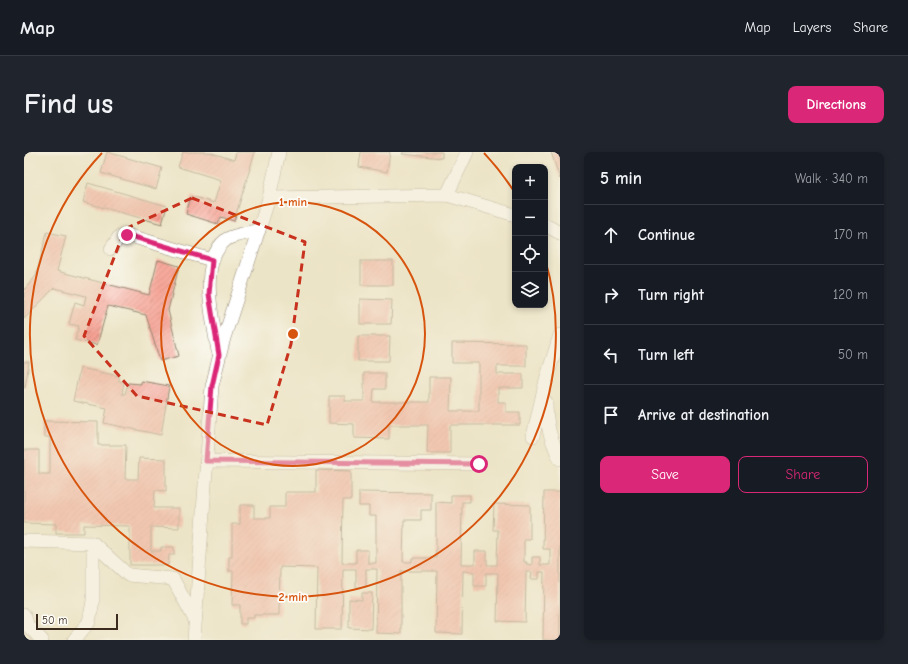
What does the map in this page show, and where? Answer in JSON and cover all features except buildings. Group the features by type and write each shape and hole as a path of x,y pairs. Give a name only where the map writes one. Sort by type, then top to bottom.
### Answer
{"street":[{"path":"194,640 194,620 212,386 219,355 270,198 278,152"},
{"path":"447,196 467,152"},
{"path":"270,198 447,196 512,214"},
{"path":"548,227 560,233"},
{"path":"219,355 209,294 212,260 215,251 227,239 260,230"},
{"path":"111,249 119,237 127,235 212,260"},
{"path":"533,436 546,380 560,335"},
{"path":"546,380 546,420 552,441 560,459"},
{"path":"206,461 479,464"},
{"path":"24,541 93,543 128,575 173,579 194,620"},
{"path":"74,640 89,622 93,602 93,543"},
{"path":"24,614 28,626 42,640"}],"highlighted area":[{"path":"192,198 305,242 291,344 267,425 137,396 84,336 125,229"}],"route":[{"path":"127,235 212,260 209,294 219,355 212,386 206,461 479,464"}]}
